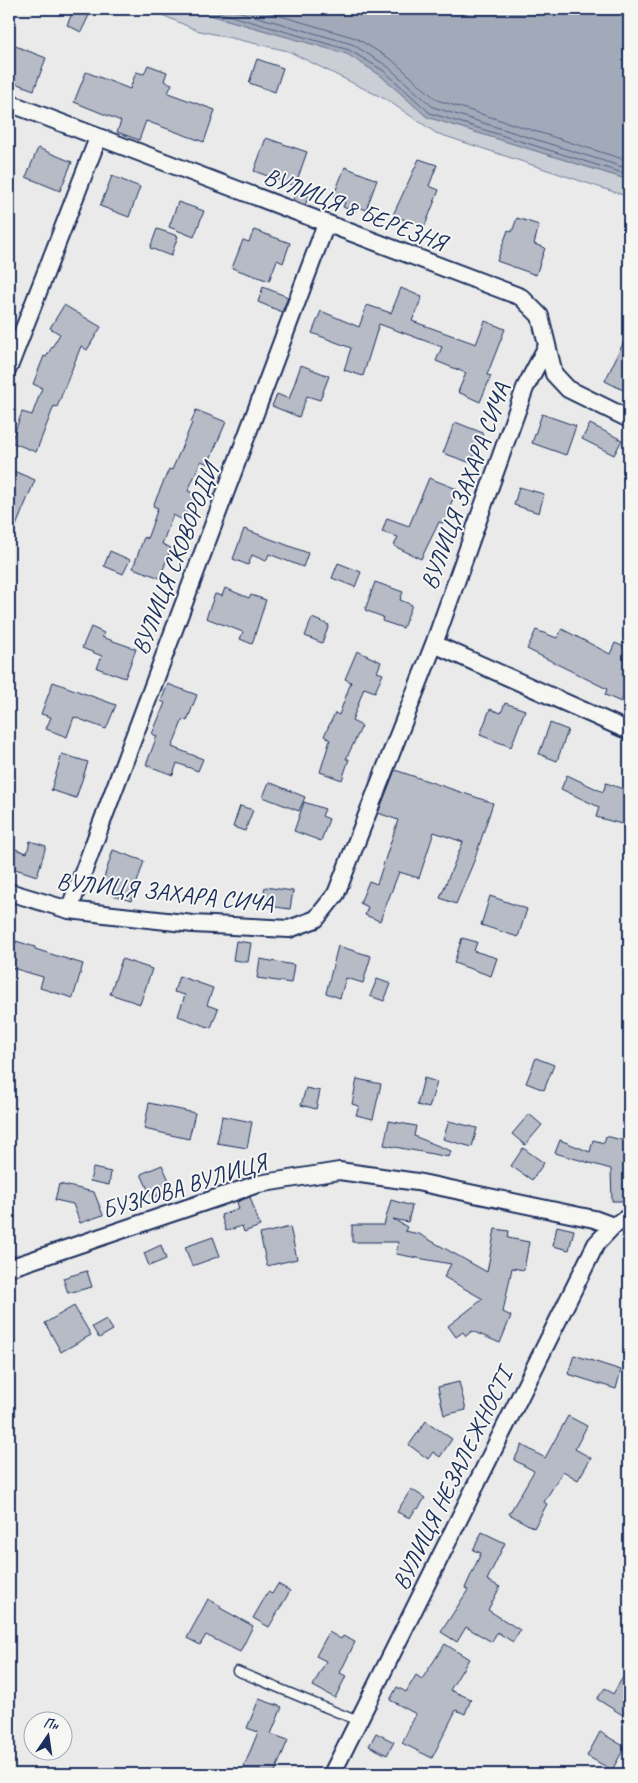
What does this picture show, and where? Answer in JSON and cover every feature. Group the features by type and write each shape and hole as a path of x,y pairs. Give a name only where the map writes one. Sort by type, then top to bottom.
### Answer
{"street":[{"name":"ВУЛИЦЯ 8 БЕРЕЗНЯ","path":"9,103 521,297 540,316 554,374 568,389 629,419"},
{"path":"9,367 98,138"},
{"name":"ВУЛИЦЯ СКОВОРОДИ","path":"69,910 326,224"},
{"name":"ВУЛИЦЯ ЗАХАРА СИЧА","path":"9,892 69,910 193,924 289,929 316,919 336,894 434,644 525,388 547,346"},
{"path":"434,644 629,731"},
{"name":"БУЗКОВА ВУЛИЦЯ","path":"9,1268 258,1184 339,1171 416,1182 594,1219 613,1226"},
{"name":"ВУЛИЦЯ НЕЗАЛЕЖНОСТІ","path":"332,1774 596,1244 613,1226 629,1217"}],"lane":[{"path":"237,1671 358,1721"}],"shaded area":[{"path":"149,9 189,9 347,54 380,75 427,117 629,180 629,197 436,133 387,100 288,51 196,30"}],"water":[{"path":"189,9 629,9 629,180 427,117 380,75 347,54"}],"building":[{"path":"74,9 92,9 81,32 67,25"},
{"path":"13,45 46,58 34,90 9,81 9,55"},
{"path":"257,59 283,68 275,92 249,83"},
{"path":"148,65 167,72 164,81 172,84 168,93 215,110 204,142 146,121 139,140 117,132 121,121 74,102 86,72 130,89 136,72 144,74"},
{"path":"266,138 307,152 295,186 254,171"},
{"path":"38,148 72,162 60,191 26,177"},
{"path":"419,159 437,165 429,186 439,190 424,228 393,215"},
{"path":"345,167 377,180 366,210 357,206 355,212 343,207 345,202 333,197"},
{"path":"112,176 140,187 129,217 100,206"},
{"path":"297,191 309,196 305,205 293,200"},
{"path":"178,202 204,211 194,237 169,227"},
{"path":"517,218 539,225 534,244 545,248 536,275 497,261 508,230 512,232"},
{"path":"157,229 178,236 171,256 150,248"},
{"path":"254,230 290,243 283,263 277,260 269,281 232,268 243,240 249,242"},
{"path":"263,287 288,297 282,312 258,302"},
{"path":"401,288 422,297 412,321 476,344 485,321 505,329 487,375 491,376 480,402 458,392 466,373 436,361 442,347 379,324 363,376 344,370 351,348 312,333 321,311 359,327 367,305 391,313"},
{"path":"64,305 101,327 87,350 81,346 57,407 54,406 36,452 11,442 22,412 32,415 42,388 33,384 44,356 46,357 60,334 50,328"},
{"path":"629,331 629,393 605,381"},
{"path":"301,365 329,376 320,400 307,396 299,417 272,406 277,394 289,399"},
{"path":"196,410 226,422 208,464 201,461 188,491 195,494 183,520 173,515 162,544 171,548 160,578 133,568 144,537 147,539 158,508 153,506 169,469 172,470"},
{"path":"542,414 576,426 566,455 532,443"},
{"path":"455,422 483,433 471,463 443,453"},
{"path":"590,424 622,440 614,455 582,439"},
{"path":"9,469 35,480 9,543"},
{"path":"429,478 457,489 443,523 439,522 421,559 394,546 398,537 382,532 387,518 409,526"},
{"path":"519,487 544,494 539,513 514,505"},
{"path":"244,529 308,553 303,567 269,554 266,561 252,555 248,565 233,559"},
{"path":"110,551 130,560 123,574 104,566"},
{"path":"338,563 361,572 355,587 332,578"},
{"path":"375,582 403,592 400,600 412,605 403,628 382,621 383,617 365,610"},
{"path":"225,588 249,598 251,595 266,600 252,644 240,639 243,632 206,618 215,594 222,596"},
{"path":"312,618 329,625 322,643 305,636"},
{"path":"91,627 104,633 102,637 136,649 125,678 97,668 102,656 82,648"},
{"path":"562,629 610,654 615,643 629,649 629,683 621,702 605,695 607,689 527,649 536,630 557,638"},
{"path":"357,651 381,662 377,672 383,674 375,692 364,688 352,721 362,726 346,759 349,759 342,780 320,772 330,740 324,736 335,713 339,715 351,682 345,679"},
{"path":"53,682 116,705 106,729 74,717 67,737 46,729 51,717 41,714"},
{"path":"168,684 197,695 187,721 183,719 172,747 203,759 198,771 177,763 173,775 146,765 157,736 152,734 165,703 161,701"},
{"path":"505,703 525,710 511,747 480,735 490,709 501,713"},
{"path":"550,723 568,730 557,761 539,754"},
{"path":"62,754 88,762 76,798 51,790"},
{"path":"395,770 493,803 474,861 456,904 440,898 463,842 434,832 419,878 399,872 380,921 365,915 368,907 360,903 369,881 377,884 398,820 378,813"},
{"path":"567,775 603,792 606,783 629,791 629,826 596,817 599,807 561,789"},
{"path":"269,782 305,797 299,811 263,797"},
{"path":"304,802 325,809 322,816 329,819 321,841 294,831"},
{"path":"240,806 253,810 245,831 233,827"},
{"path":"30,841 46,846 37,876 9,867 9,847 27,853"},
{"path":"113,850 144,861 131,901 112,895 113,891 101,887"},
{"path":"265,887 293,891 290,909 262,905"},
{"path":"490,896 527,909 518,937 481,925"},
{"path":"462,938 477,942 474,951 497,958 491,976 454,963"},
{"path":"9,941 16,943 16,941 83,964 73,998 40,988 43,977 9,967"},
{"path":"236,941 251,943 248,962 233,960"},
{"path":"338,946 371,956 363,983 346,978 340,998 326,993"},
{"path":"122,959 152,969 140,1004 110,994"},
{"path":"260,959 294,965 291,983 257,978"},
{"path":"179,976 213,988 207,1005 218,1009 211,1028 178,1016 185,995 174,992"},
{"path":"377,979 391,984 384,1001 370,996"},
{"path":"536,1058 554,1065 544,1090 526,1083"},
{"path":"424,1078 437,1082 429,1108 417,1105"},
{"path":"357,1079 381,1084 373,1119 356,1115 359,1106 352,1104"},
{"path":"306,1088 320,1091 316,1109 301,1105"},
{"path":"149,1103 195,1113 189,1139 144,1129"},
{"path":"529,1114 542,1125 525,1145 512,1134"},
{"path":"222,1116 252,1122 247,1148 217,1143"},
{"path":"389,1121 416,1126 414,1136 451,1151 449,1157 384,1145"},
{"path":"449,1121 477,1128 472,1147 443,1139"},
{"path":"606,1136 629,1142 629,1201 612,1201 611,1169 555,1153 560,1140 590,1152 593,1140 604,1143"},
{"path":"523,1148 544,1163 532,1180 511,1166"},
{"path":"162,1165 173,1189 152,1198 141,1174"},
{"path":"93,1168 111,1172 109,1185 90,1181"},
{"path":"59,1184 94,1192 103,1215 80,1223 73,1204 55,1200"},
{"path":"250,1197 260,1226 244,1232 242,1226 226,1231 221,1215 239,1209 237,1202"},
{"path":"391,1200 412,1206 408,1222 393,1219 407,1227 405,1231 419,1234 487,1272 495,1229 509,1231 508,1238 529,1242 524,1270 512,1268 503,1312 511,1316 500,1343 472,1331 466,1336 463,1332 456,1337 448,1326 483,1299 444,1277 451,1264 396,1254 398,1242 352,1242 352,1225 384,1225"},
{"path":"557,1226 574,1230 569,1250 553,1246"},
{"path":"290,1227 297,1259 267,1266 260,1234"},
{"path":"213,1237 220,1256 192,1266 185,1247"},
{"path":"161,1245 166,1259 149,1266 144,1253"},
{"path":"87,1271 92,1287 68,1293 63,1278"},
{"path":"74,1306 91,1335 61,1352 45,1323"},
{"path":"106,1319 113,1330 99,1338 92,1327"},
{"path":"574,1355 621,1370 616,1389 568,1374"},
{"path":"459,1382 466,1410 444,1415 438,1387"},
{"path":"568,1416 587,1426 575,1449 591,1458 578,1480 563,1471 544,1502 547,1504 534,1528 509,1514 534,1471 514,1460 522,1445 545,1458"},
{"path":"426,1421 452,1439 440,1457 433,1452 428,1459 409,1445"},
{"path":"411,1489 425,1498 410,1518 397,1512"},
{"path":"482,1532 505,1543 487,1580 500,1587 488,1610 520,1630 513,1642 497,1632 492,1642 466,1627 457,1642 441,1632 468,1590 465,1588 481,1553 473,1550"},
{"path":"278,1584 290,1591 269,1627 253,1618 268,1592 272,1594"},
{"path":"208,1599 221,1606 220,1608 253,1626 240,1652 206,1635 200,1645 187,1638"},
{"path":"329,1632 341,1639 343,1636 355,1642 340,1673 346,1676 335,1698 313,1686 326,1661 316,1656"},
{"path":"445,1644 469,1659 450,1690 471,1699 465,1714 456,1710 432,1758 402,1743 416,1714 390,1700 397,1687 406,1692 416,1675 422,1679"},
{"path":"629,1667 629,1719 597,1699 605,1688 613,1694"},
{"path":"259,1699 282,1707 271,1734 288,1740 274,1774 241,1774 258,1732 247,1728"},
{"path":"600,1732 625,1747 612,1770 587,1756"},
{"path":"376,1733 394,1742 387,1755 369,1746"}]}
